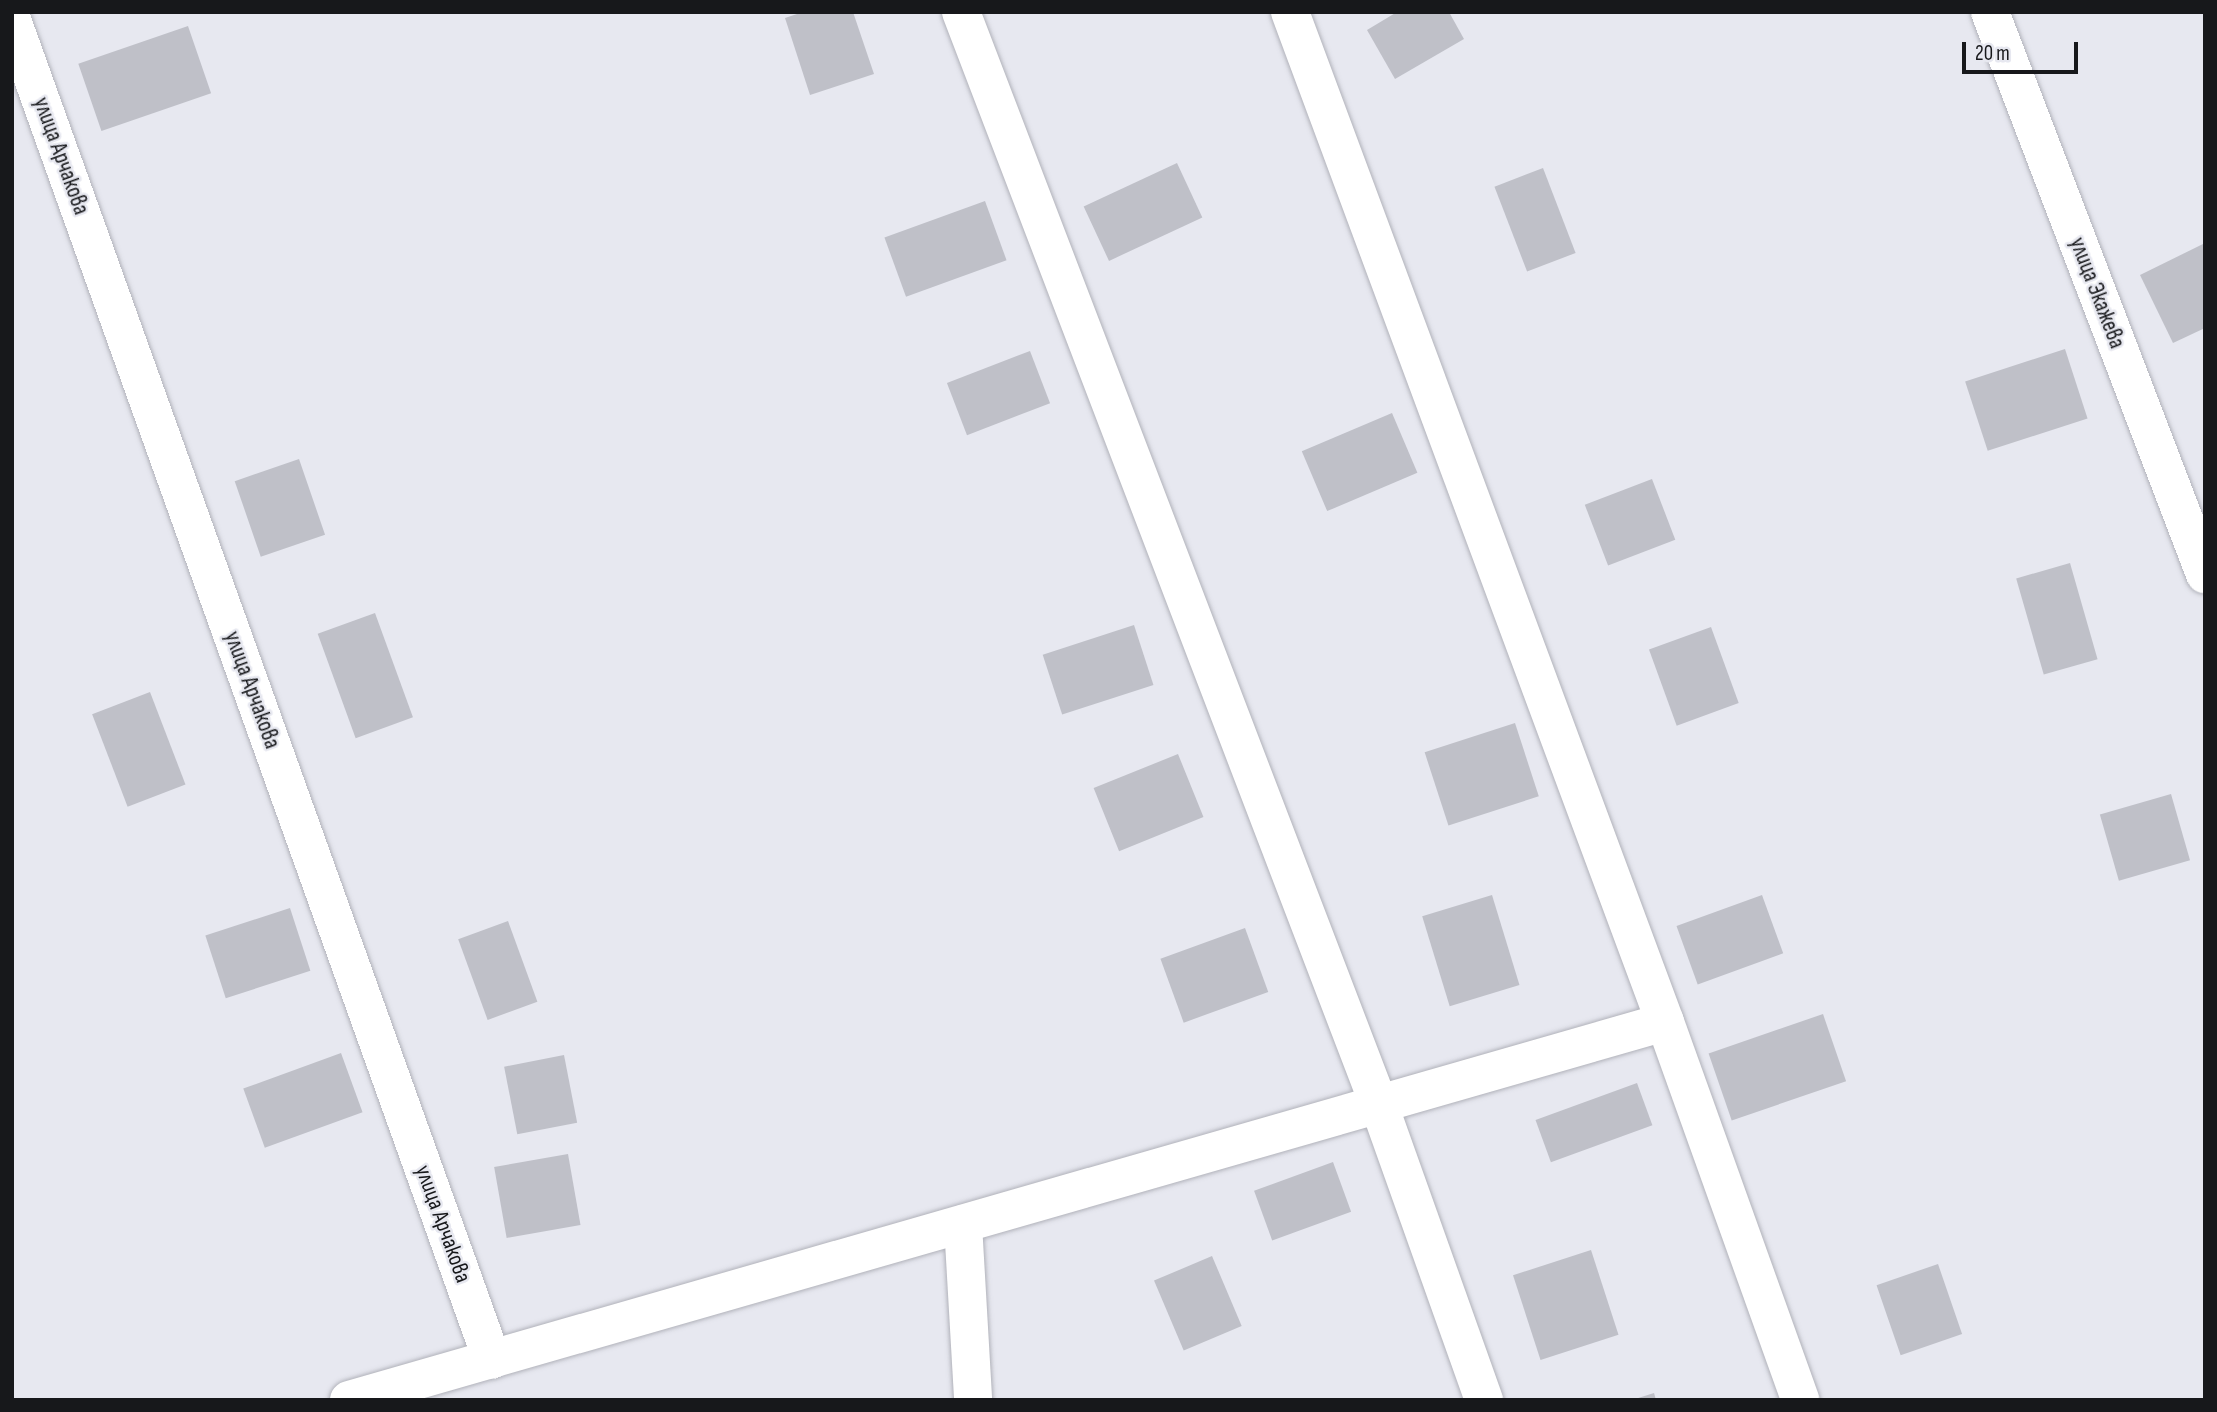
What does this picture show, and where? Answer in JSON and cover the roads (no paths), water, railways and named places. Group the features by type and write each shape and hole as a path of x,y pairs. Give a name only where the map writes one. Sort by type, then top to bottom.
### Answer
{"street":[{"path":"961,12 1379,1105 1483,1400"},
{"path":"1290,12 1665,1022 1800,1400"},
{"name":"улица Экажева","path":"1990,12 2205,574"},
{"name":"улица Арчакова","path":"12,20 492,1360"},
{"path":"349,1400 1665,1022"},
{"path":"963,1224 973,1400"}]}
